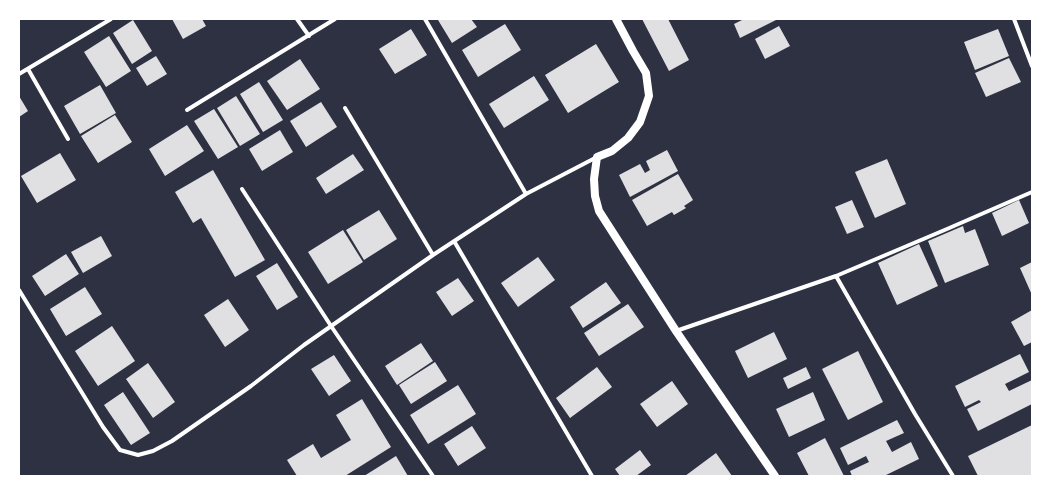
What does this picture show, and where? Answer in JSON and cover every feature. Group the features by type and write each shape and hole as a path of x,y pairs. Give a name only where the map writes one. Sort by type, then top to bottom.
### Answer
{"main road":[{"path":"616,19 646,73 649,96 640,122 628,138 612,152 597,157 594,179 595,196 599,211 676,331 775,476"}],"street":[{"path":"19,74 111,19"},
{"path":"297,19 309,36"},
{"path":"187,110 335,19"},
{"path":"425,19 526,194"},
{"path":"1014,19 1032,66"},
{"path":"28,68 68,139"},
{"path":"345,108 433,255"},
{"path":"19,290 103,427 120,450 138,455 153,451 172,441 251,386 331,326 433,255 526,194 597,157"},
{"path":"242,189 331,326 433,476"},
{"path":"676,331 836,276 947,230 1032,192"},
{"path":"454,241 592,476"},
{"path":"836,276 915,414 953,476"}],"building":[{"path":"172,19 202,19 206,26 183,39"},
{"path":"471,19 477,27 452,43 438,20"},
{"path":"642,19 668,19 689,60 669,71"},
{"path":"744,19 778,19 740,38 734,24"},
{"path":"133,20 152,51 132,64 113,33"},
{"path":"505,24 521,50 478,77 462,50"},
{"path":"779,26 790,46 765,59 755,39"},
{"path":"411,29 427,55 395,74 379,49"},
{"path":"998,29 1009,56 975,70 964,42"},
{"path":"109,36 131,71 106,87 84,52"},
{"path":"596,44 619,82 568,113 545,75"},
{"path":"156,56 167,74 147,86 136,68"},
{"path":"1009,58 1021,82 986,97 975,73"},
{"path":"300,59 320,89 287,110 267,81"},
{"path":"534,76 549,100 504,128 489,104"},
{"path":"259,82 283,120 263,132 240,94"},
{"path":"100,85 116,113 80,134 64,106"},
{"path":"19,96 28,111 19,117"},
{"path":"236,96 260,134 240,146 217,108"},
{"path":"321,102 337,127 306,147 290,121"},
{"path":"214,109 238,147 218,159 194,121"},
{"path":"115,115 132,142 98,163 81,136"},
{"path":"187,125 204,151 165,176 149,149"},
{"path":"280,130 293,152 262,171 249,149"},
{"path":"667,150 678,171 630,197 619,175 640,164 645,173 650,170 646,161"},
{"path":"60,153 76,180 37,203 21,176"},
{"path":"353,154 364,170 326,194 316,178"},
{"path":"887,159 906,204 875,218 855,172"},
{"path":"213,170 265,260 235,277 201,218 193,223 175,192"},
{"path":"678,174 693,200 684,206 686,208 674,215 672,212 647,226 632,200"},
{"path":"852,200 864,227 847,234 835,207"},
{"path":"1019,200 1029,223 1002,236 992,213"},
{"path":"379,210 397,239 364,260 346,230"},
{"path":"963,226 965,233 975,229 989,265 945,283 928,241"},
{"path":"343,230 363,262 328,284 308,252"},
{"path":"101,236 112,256 83,273 71,252"},
{"path":"919,244 938,286 897,305 878,263"},
{"path":"66,254 79,274 45,296 32,276"},
{"path":"538,257 555,280 518,307 501,283"},
{"path":"1032,262 1032,295 1020,268"},
{"path":"277,263 298,297 277,310 256,276"},
{"path":"458,278 474,301 452,316 436,292"},
{"path":"606,282 621,303 583,328 570,307"},
{"path":"85,287 102,314 66,336 50,309"},
{"path":"228,299 249,330 225,347 204,315"},
{"path":"628,304 644,327 599,356 584,333"},
{"path":"1032,310 1032,342 1024,346 1011,322"},
{"path":"112,326 135,361 98,386 75,351"},
{"path":"774,332 787,359 748,378 735,351"},
{"path":"421,343 433,361 397,385 385,366"},
{"path":"858,351 883,402 848,420 822,369"},
{"path":"1020,354 1029,372 1005,384 1009,391 1032,380 1032,404 978,431 967,409 981,402 979,400 965,407 955,386"},
{"path":"334,355 351,381 329,396 311,369"},
{"path":"435,362 447,381 411,404 399,385"},
{"path":"148,363 175,402 153,418 126,379"},
{"path":"597,367 612,387 570,418 556,398"},
{"path":"806,367 811,378 788,389 783,378"},
{"path":"672,381 688,404 657,427 640,404"},
{"path":"458,385 476,414 428,444 410,415"},
{"path":"123,392 150,433 131,445 104,405"},
{"path":"813,392 825,420 789,437 776,409"},
{"path":"362,399 391,447 345,476 297,476 287,460 313,444 321,458 351,440 336,415"},
{"path":"897,420 904,433 886,441 892,452 911,442 919,459 884,476 852,476 850,471 869,462 866,456 848,465 840,448"},
{"path":"1032,425 1032,476 978,476 968,456"},
{"path":"472,426 486,448 458,466 444,444"},
{"path":"825,438 844,476 809,476 797,453"},
{"path":"640,450 651,465 636,476 620,476 615,469"},
{"path":"716,453 732,476 685,476"},
{"path":"396,456 408,476 364,476"}]}
